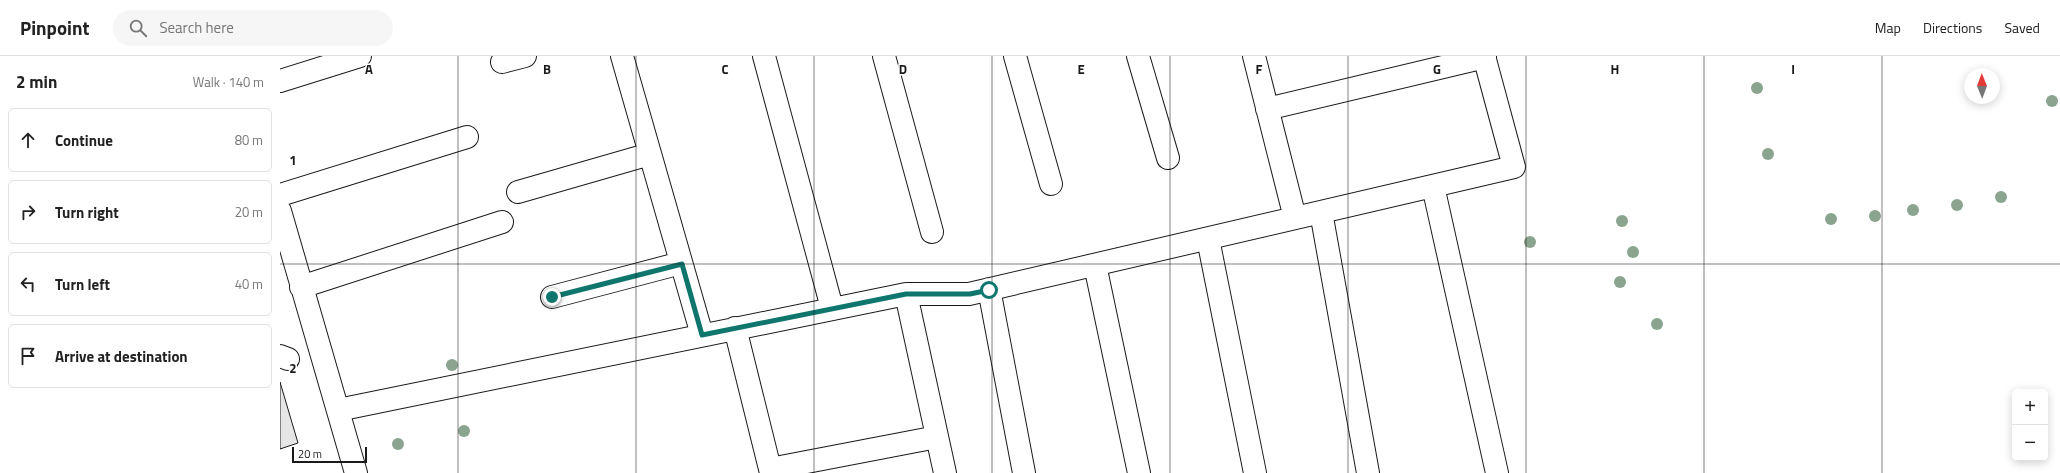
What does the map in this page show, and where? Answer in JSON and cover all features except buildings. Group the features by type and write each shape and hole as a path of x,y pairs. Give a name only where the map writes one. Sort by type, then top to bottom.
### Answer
{"street":[{"path":"280,81 360,56"},
{"path":"502,62 525,56"},
{"path":"622,56 702,335"},
{"path":"764,56 832,308"},
{"path":"884,56 932,232"},
{"path":"1015,56 1051,184"},
{"path":"1138,56 1168,158"},
{"path":"1254,56 1295,218"},
{"path":"338,410 906,294 970,294 1514,167 1485,57 1267,109"},
{"path":"280,195 467,138"},
{"path":"518,192 650,154"},
{"path":"1433,186 1497,473"},
{"path":"280,211 356,473"},
{"path":"1321,212 1368,473"},
{"path":"302,287 502,222"},
{"path":"1208,239 1255,473"},
{"path":"552,297 682,264"},
{"path":"1095,265 1139,473"},
{"path":"989,290 1024,473"},
{"path":"906,294 945,473"},
{"path":"735,328 770,471 937,437"}],"route":[{"path":"552,297 682,264 702,335 906,294 970,294 989,290"}]}
